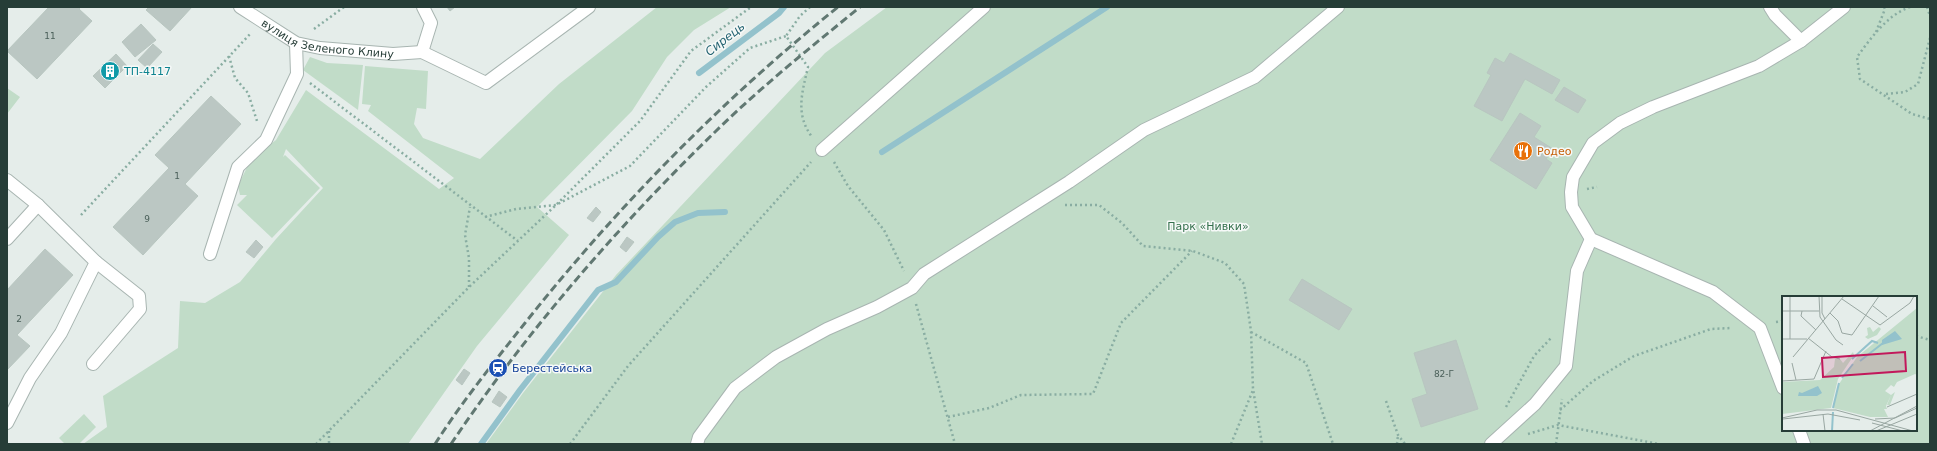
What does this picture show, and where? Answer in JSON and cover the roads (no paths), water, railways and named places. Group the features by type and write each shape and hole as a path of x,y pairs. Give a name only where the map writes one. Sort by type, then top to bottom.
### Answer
{"street":[{"name":"вулиця Зеленого Клину","path":"240,7 296,43 320,48 393,54 422,52"},
{"path":"422,7 431,23 422,52 486,83 589,7"},
{"path":"822,150 984,7"},
{"path":"697,444 699,437 735,388 776,357 827,329 877,307 912,288 924,274 1070,182 1144,130 1256,78 1338,7"},
{"path":"1770,7 1775,15 1801,41"},
{"path":"1782,385 1760,328 1713,292 1591,239 1572,207 1571,192 1573,177 1593,143 1620,123 1653,107 1759,66 1801,41 1844,7"},
{"path":"210,254 238,167 266,140 297,74 296,43"},
{"path":"7,180 38,205 96,262 138,296 140,309 93,364"},
{"path":"7,239 38,205"},
{"path":"1491,444 1535,404 1566,366 1577,272 1591,239"},
{"path":"7,423 30,378 61,333 96,262"},
{"path":"1799,431 1804,444"}],"waterway":[{"name":"Сирець","path":"699,73 779,13 784,7"},
{"path":"882,152 1107,7"},
{"path":"481,444 520,390 598,290 616,282 658,237 675,222 698,213 725,212"}],"railway":[{"path":"435,444 490,367 525,323 560,280 634,196 753,79 838,7"},
{"path":"451,444 480,402 542,320 644,204 716,131 751,99 860,7"}],"place":[{"name":"ТП-4117","path":"110,71"},
{"name":"Родео","path":"1523,151"},
{"name":"Берестейська","path":"498,368"}],"park label":[{"name":"Парк «Нивки»","path":"1208,226"}]}
